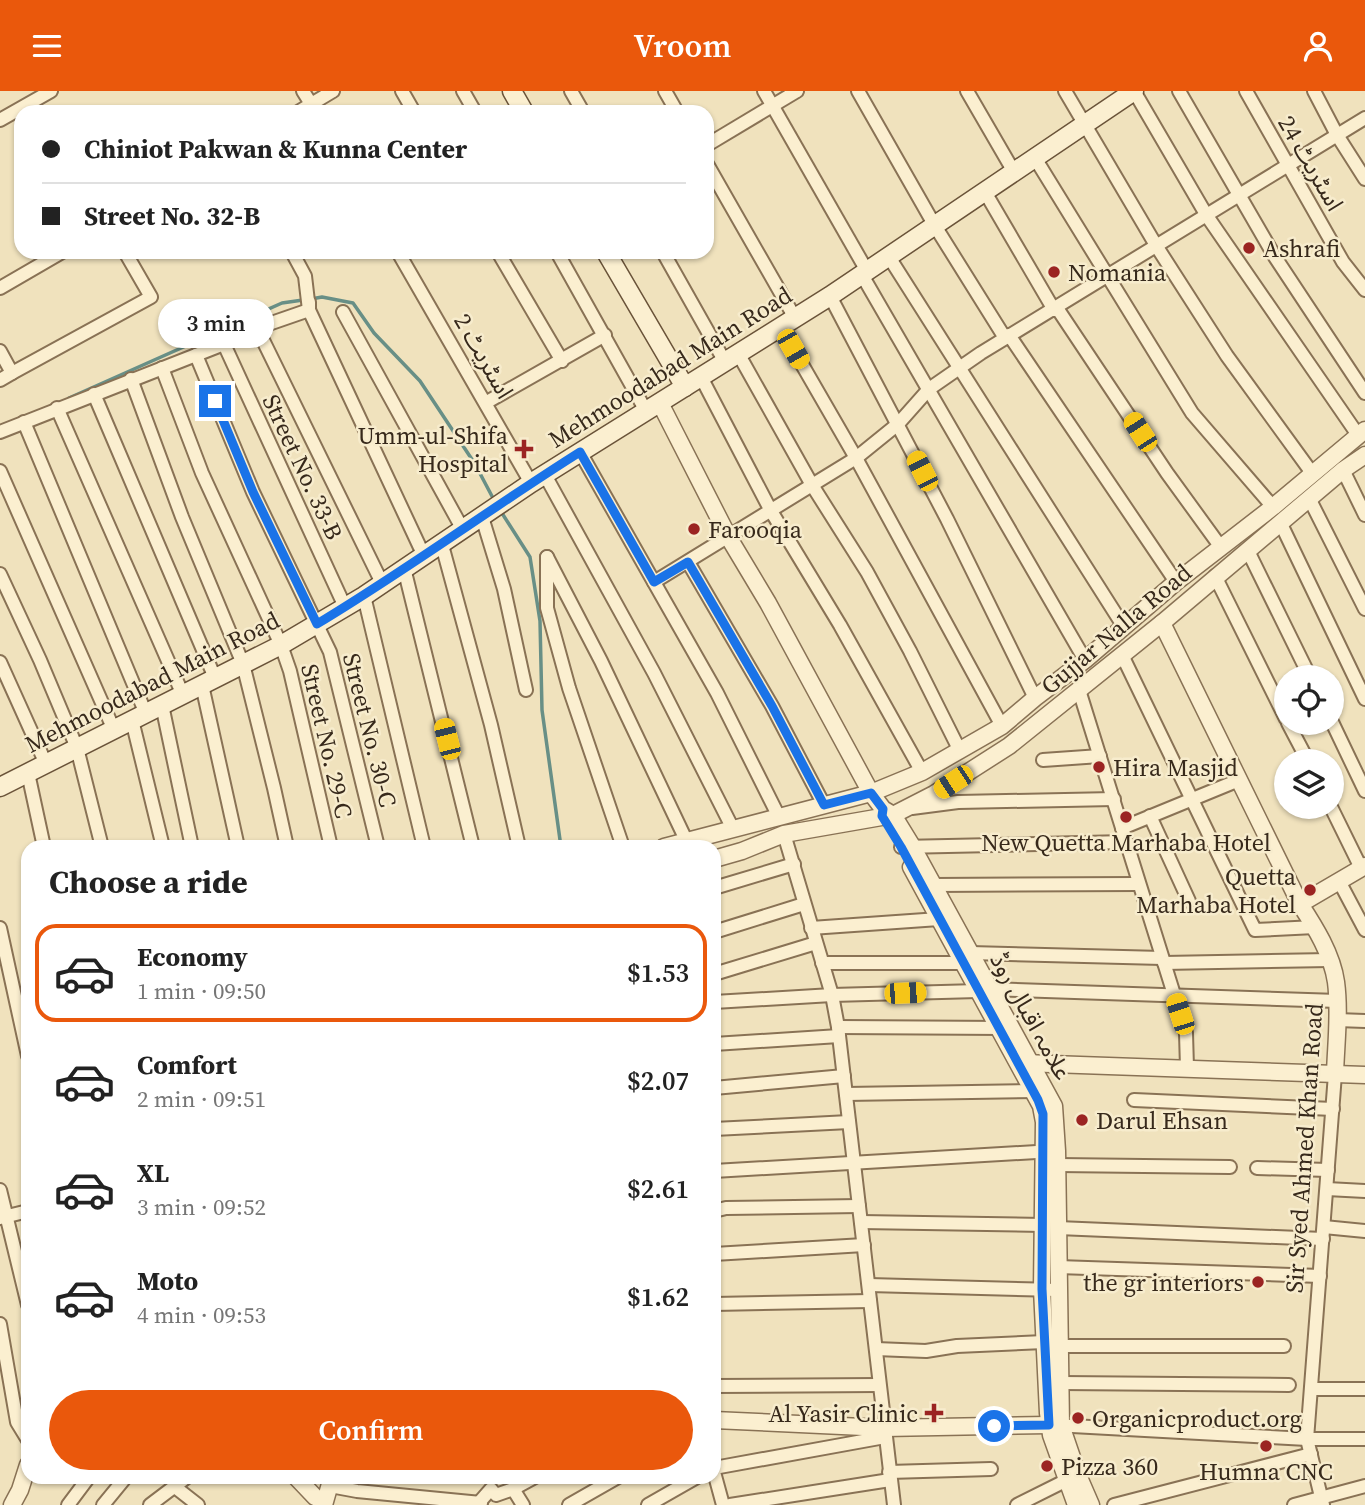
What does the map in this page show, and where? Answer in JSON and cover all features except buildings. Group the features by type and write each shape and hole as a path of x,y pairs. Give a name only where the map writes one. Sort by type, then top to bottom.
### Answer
{"main road":[{"name":"Mehmoodabad Main Road","path":"0,787 281,645 364,596 533,482 830,296 1134,91"},
{"path":"610,259 685,387"}],"street":[{"path":"26,105 51,91"},
{"path":"317,105 333,91"},
{"path":"764,91 929,389 1085,660"},
{"path":"714,141 797,91"},
{"path":"858,91 935,226 1176,582"},
{"path":"967,91 1014,172"},
{"path":"1065,91 1157,247 1227,356 1312,473"},
{"path":"721,857 784,834 881,806 922,772 1003,726 1220,546 1362,433 1207,216 1134,91"},
{"path":"1179,91 1275,257 1365,393"},
{"name":"اسٹریٹ 24","path":"1246,91 1343,262 1365,290"},
{"path":"1314,91 1337,135 1365,179"},
{"path":"654,582 856,458 898,424 929,389 1007,336 1056,309 1365,118"},
{"path":"1035,158 1192,413 1273,506"},
{"path":"714,178 856,458 1003,726"},
{"path":"985,192 1056,309 1220,546"},
{"path":"888,257 1124,627"},
{"path":"0,288 50,259"},
{"path":"0,380 150,296 129,259"},
{"path":"296,259 305,276 309,306 424,556"},
{"name":"اسٹریٹ 2","path":"402,259 533,482 654,673 733,829"},
{"path":"502,259 562,361"},
{"path":"561,259 653,407"},
{"path":"668,259 873,583 960,751"},
{"path":"830,296 947,519 1035,698"},
{"path":"0,432 224,344 309,306"},
{"path":"343,312 462,528"},
{"path":"257,328 382,583"},
{"path":"487,402 606,335"},
{"name":"Street No. 33-B","path":"224,344 345,607"},
{"path":"0,351 12,373"},
{"name":"Street No. 30-C","path":"196,355 253,492 330,652 376,840"},
{"name":"Street No. 29-C","path":"162,368 202,473 281,645 290,671 329,840"},
{"path":"701,377 771,511 840,625 922,772"},
{"path":"131,379 182,517 243,664 285,840"},
{"path":"94,394 209,682 238,840"},
{"name":"علامہ اقبال روڈ","path":"653,407 768,603 881,806 933,885 966,958 1039,1091 1054,1105 1050,1289 1055,1425 1067,1480 1076,1505"},
{"path":"57,408 183,695"},
{"path":"24,422 146,713 190,840"},
{"path":"580,452 717,693 779,817"},
{"name":"Gujjar Nalla Road","path":"881,806 909,809 1009,746 1365,454"},
{"path":"1343,470 1365,515"},
{"path":"0,471 114,730"},
{"path":"1309,498 1365,609"},
{"path":"484,515 504,589 526,690"},
{"path":"1281,524 1365,699"},
{"path":"442,545 491,725 517,840"},
{"path":"1248,551 1304,665"},
{"path":"621,840 569,688 547,608 547,557 601,661 686,840 824,805 881,806"},
{"path":"688,562 772,706 824,805"},
{"path":"404,568 471,840"},
{"path":"0,575 77,748 100,840"},
{"path":"1215,576 1274,695"},
{"path":"364,596 422,840"},
{"name":"Sir Syed Ahmed Khan Road","path":"1162,623 1300,904 1315,927 1336,979 1338,1001 1333,1109 1307,1439 1322,1501"},
{"path":"1122,655 1255,930 1315,927"},
{"path":"0,661 46,764"},
{"path":"1079,690 1186,1033 1187,1068"},
{"path":"146,713 162,840"},
{"path":"1338,735 1365,791"},
{"path":"1043,760 1100,756"},
{"path":"28,773 42,840"},
{"path":"1122,828 1239,780"},
{"path":"909,809 958,802 1114,799"},
{"path":"1150,816 1189,901"},
{"path":"1300,904 1364,867 1338,819"},
{"path":"784,834 832,995 844,1076 894,1505"},
{"path":"906,847 1126,842"},
{"name":"علامہ اقبال روڈ","path":"906,847 939,919 966,958"},
{"path":"721,886 794,864"},
{"path":"1339,881 1365,930"},
{"path":"933,885 1138,884"},
{"path":"721,930 804,904"},
{"path":"811,928 939,919"},
{"path":"0,928 21,1024"},
{"path":"721,972 816,943"},
{"path":"822,963 966,958 1330,960"},
{"path":"721,1002 984,990 1338,1001"},
{"path":"1337,1020 1365,1021"},
{"path":"721,1043 838,1032 1005,1028"},
{"path":"1024,1063 1365,1075"},
{"path":"721,1087 844,1076"},
{"path":"846,1094 1039,1091"},
{"path":"1133,1100 1333,1109"},
{"path":"721,1129 849,1122"},
{"path":"721,1170 854,1161 1053,1156 1230,1167"},
{"path":"1257,1168 1328,1170"},
{"path":"1326,1189 1365,1191"},
{"path":"0,1190 3,1218 21,1281"},
{"path":"721,1209 859,1206"},
{"path":"3,1218 21,1213"},
{"path":"861,1222 1323,1233 1365,1231"},
{"name":"علامہ اقبال روڈ","path":"1050,1226 1058,1267 1050,1289"},
{"path":"721,1254 864,1245"},
{"path":"1058,1267 1320,1276"},
{"path":"869,1285 1050,1289"},
{"path":"721,1304 870,1301"},
{"path":"0,1324 17,1422 21,1429"},
{"path":"876,1349 926,1351 957,1346 1052,1344 1284,1346"},
{"name":"علامہ اقبال روڈ","path":"1052,1344 1061,1383 1055,1425 1091,1505"},
{"path":"1061,1383 1289,1385"},
{"path":"721,1386 879,1385"},
{"path":"1311,1389 1365,1389"},
{"path":"721,1420 884,1432 1055,1425 1307,1439 1365,1439"},
{"path":"721,1468 884,1432"},
{"path":"1114,1505 1311,1454"},
{"path":"730,1505 890,1476 991,1469"},
{"path":"1017,1505 1067,1480"},
{"path":"12,1505 22,1484"},
{"path":"68,1505 84,1484"},
{"path":"103,1505 120,1484"},
{"path":"149,1505 179,1484"},
{"path":"303,1484 316,1497 328,1492 357,1491 479,1504 491,1489 496,1495 522,1484"},
{"path":"569,1505 606,1484"},
{"path":"648,1505 685,1484"},
{"path":"718,1484 723,1505"},
{"path":"1294,1505 1322,1501 1365,1486"},
{"path":"175,1487 198,1505"},
{"path":"513,1489 523,1505"},
{"path":"356,1505 357,1491"}],"waterway":[{"path":"311,299 322,297 353,303 374,333 420,381 475,464 494,500"},
{"path":"69,398 282,303 303,300"},
{"path":"500,510 530,557 540,621 542,710 560,840"}],"place":[{"name":"Ashrafi","path":"1249,248"},
{"name":"Nomania","path":"1054,272"},
{"name":"Umm-ul-Shifa Hospital","path":"524,449"},
{"name":"Farooqia","path":"694,529"},
{"name":"Hira Masjid","path":"1099,767"},
{"name":"New Quetta Marhaba Hotel","path":"1126,817"},
{"name":"Quetta Marhaba Hotel","path":"1310,890"},
{"name":"Darul Ehsan","path":"1082,1120"},
{"name":"the gr interiors","path":"1258,1282"},
{"name":"Al Yasir Clinic","path":"934,1413"},
{"name":"Organicproduct.org","path":"1078,1418"},
{"name":"Humna CNC","path":"1266,1446"},
{"name":"Pizza 360","path":"1047,1466"}],"route":[{"path":"215,401 253,492 317,624 442,545 462,528 580,452 654,582 688,562 772,706 824,805 871,793 874,796 883,809 882,816 1038,1100 1043,1114 1042,1289 1049,1425 994,1426"}]}
